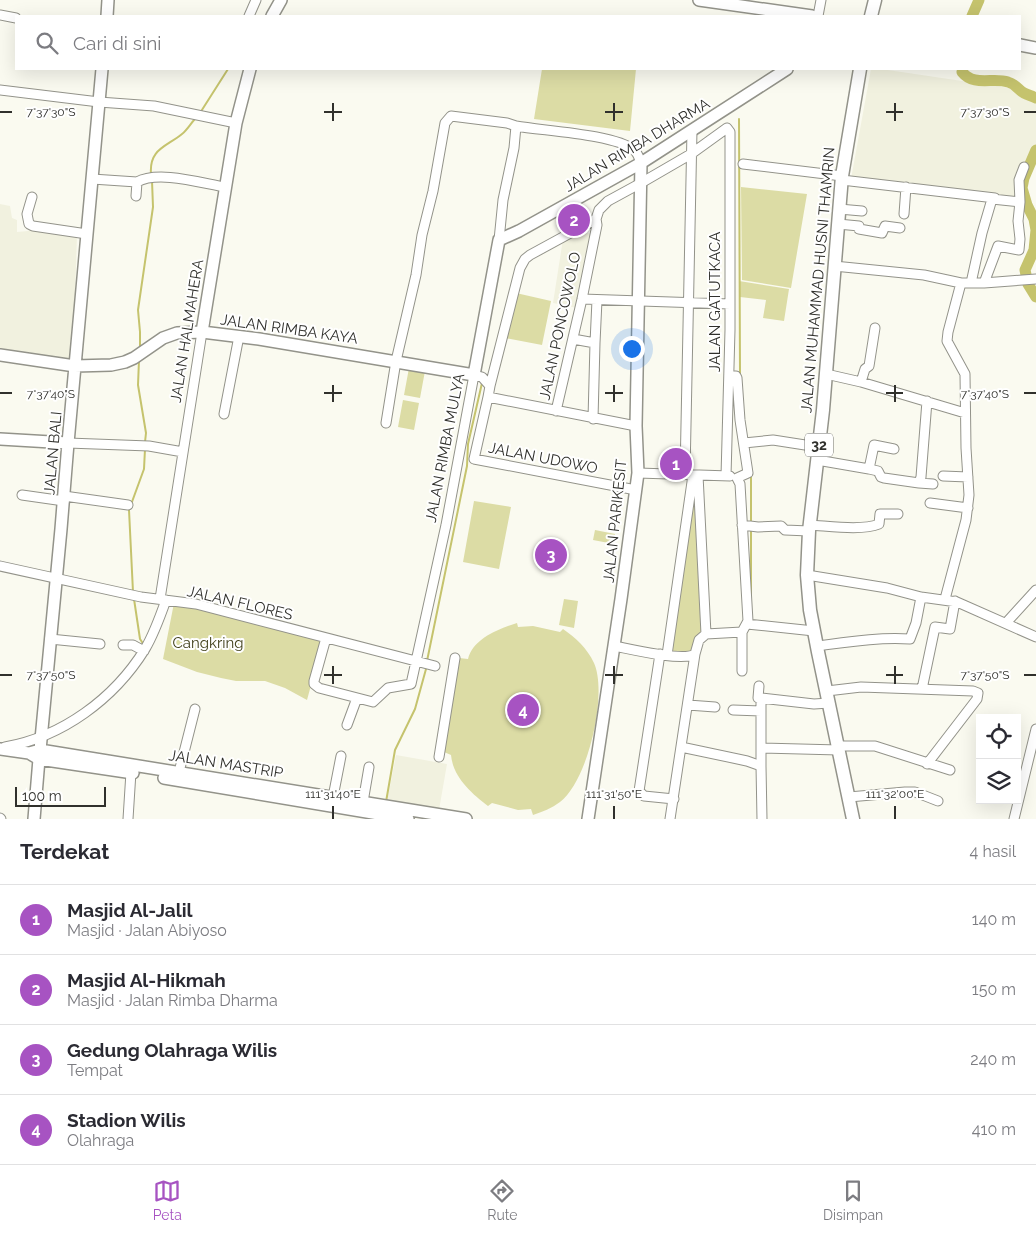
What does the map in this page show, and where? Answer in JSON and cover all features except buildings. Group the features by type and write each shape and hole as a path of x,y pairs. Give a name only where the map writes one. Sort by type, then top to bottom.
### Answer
{"highway":[{"path":"871,15 875,0"},
{"name":"JALAN MUHAMMAD HUSNI THAMRIN","path":"853,819 810,610 808,575 809,528 826,374 842,178 860,70"}],"main road":[{"path":"107,15 108,0"},
{"path":"273,15 281,0"},
{"path":"699,0 755,4 807,15"},
{"path":"1021,45 1036,48"},
{"name":"JALAN BALI","path":"34,819 36,754 41,737 102,70"},
{"name":"JALAN HALMAHERA","path":"202,332 236,123 250,70"},
{"name":"JALAN RIMBA DHARMA","path":"499,240 519,231 640,163 785,70"},
{"name":"JALAN PARIKESIT","path":"588,819 638,473 636,426 640,163"},
{"name":"JALAN RIMBA MULYA","path":"474,375 499,240"},
{"name":"JALAN RIMBA KAYA","path":"0,355 75,366 111,364 125,362 134,358 149,346 177,333 202,332 238,336 474,375"},
{"path":"0,439 68,443"},
{"path":"0,748 36,754"},
{"name":"JALAN MASTRIP","path":"36,754 179,772 215,782 384,810 466,819"},
{"name":"JALAN MASTRIP","path":"36,754 131,772 362,802 408,819"}],"street":[{"path":"249,15 256,0"},
{"path":"818,15 821,0"},
{"path":"0,15 15,18"},
{"path":"0,90 99,102 154,106 236,123"},
{"path":"386,423 396,361 416,275 422,235 433,191 445,123 452,116 459,116 617,142 634,150 640,163"},
{"path":"499,240 503,200 514,148 516,126"},
{"name":"JALAN GATUTKACA","path":"691,154 726,129 729,130 730,304 726,476"},
{"path":"692,130 689,303 692,474 706,634"},
{"path":"636,426 488,397 490,386 520,268 525,259 596,219 599,210 608,200 691,154"},
{"path":"743,164 906,188 1020,202"},
{"path":"984,284 998,246 1019,250 1019,180 1024,167"},
{"path":"92,179 137,182 152,177 225,187"},
{"path":"136,196 137,182"},
{"path":"904,214 906,188"},
{"path":"32,197 27,214 29,224 87,234"},
{"path":"922,689 935,627 950,629 950,600 968,508 965,374 947,341 949,326 966,283 992,199 994,198"},
{"path":"839,209 862,212"},
{"name":"JALAN PONCOWOLO","path":"556,411 582,299 597,225 596,219"},
{"path":"838,224 859,226 859,229 882,233 885,226 900,228"},
{"path":"834,266 918,274 966,283 984,284 1029,279"},
{"path":"582,299 730,304"},
{"path":"593,419 597,300"},
{"path":"860,382 865,369 869,366 875,328"},
{"name":"JALAN HALMAHERA","path":"0,748 32,741 88,712 128,673 146,647 163,600 183,452 202,332"},
{"path":"224,414 238,336"},
{"path":"572,339 595,343"},
{"path":"826,374 965,412"},
{"path":"474,375 482,377 490,386"},
{"name":"JALAN RIMBA MULYA","path":"357,698 374,702 388,688 411,684 418,662 446,525 474,375"},
{"path":"729,376 736,376 737,378 740,420 746,443 748,473 741,479"},
{"name":"JALAN UDOWO","path":"488,397 474,459 636,490"},
{"path":"919,482 921,478 926,401"},
{"path":"746,443 773,440 878,471 884,478 933,484"},
{"path":"68,443 146,446 183,452"},
{"path":"869,468 874,445 894,449"},
{"path":"638,473 692,474 741,479"},
{"path":"674,799 644,796 639,791 692,474"},
{"path":"943,476 968,477"},
{"path":"741,479 744,628 742,671"},
{"path":"22,495 128,505"},
{"path":"930,503 968,508"},
{"path":"742,525 758,527 781,526 785,530 875,526 878,524 880,514 898,514"},
{"name":"JALAN FLORES","path":"0,566 141,597 196,604 434,666"},
{"path":"808,575 887,588 921,598 950,600 1036,637"},
{"path":"1006,623 1036,590"},
{"path":"817,646 885,637 910,639 916,623 921,598"},
{"path":"670,819 695,654 699,640 706,634 744,628 814,631"},
{"path":"326,638 314,684 319,688 357,698 348,725"},
{"path":"50,639 100,644"},
{"path":"123,644 146,647"},
{"path":"614,646 663,655 689,657 695,654"},
{"path":"439,757 455,658"},
{"path":"759,686 758,698 814,704 828,697 862,687 973,691 978,693 927,764"},
{"path":"761,698 762,819"},
{"path":"688,705 715,708"},
{"path":"179,772 195,709"},
{"path":"733,710 761,711"},
{"path":"1014,819 1034,745 1036,729"},
{"path":"761,748 875,746 950,770"},
{"path":"681,747 761,766"},
{"path":"333,797 341,756"},
{"path":"362,802 369,767"},
{"path":"128,819 131,772"},
{"path":"849,797 915,792 938,801"}],"shaded area":[{"path":"871,70 888,70 1023,90 1036,95 1036,159 1025,162 1016,199 851,179"},
{"path":"0,204 10,206 12,218 17,220 17,232 28,231 33,228 77,235 73,362 0,348"},
{"path":"578,231 592,234 577,308 553,303 563,239"},
{"path":"396,755 447,764 439,810 387,802"}],"green space":[{"path":"542,70 636,70 630,131 534,119"},
{"path":"741,187 807,194 791,288 742,280"},
{"path":"739,281 789,289 784,321 763,318 766,300 740,297"},
{"path":"516,293 551,301 542,345 505,338"},
{"path":"409,368 425,371 420,398 404,395"},
{"path":"403,400 419,403 414,430 398,427"},
{"path":"692,488 697,488 702,631 691,653 669,653"},
{"path":"474,501 511,507 499,569 463,562"},
{"path":"595,530 615,534 614,544 593,540"},
{"path":"564,599 578,601 574,628 559,625"},
{"name":"Cangkring","path":"174,603 323,641 307,700 285,688 265,681 236,681 221,678 197,672 163,659"},
{"path":"517,623 518,627 533,626 560,632 563,629 585,648 594,663 598,677 599,695 593,736 579,776 570,791 560,802 547,810 533,815 531,809 518,810 492,803 488,806 464,784 455,770 451,755 444,752 459,658 468,659 475,646 481,640 502,628"}],"waterway":[{"path":"972,15 979,0"},
{"path":"200,113 227,70"},
{"path":"963,70 962,72 967,77 972,79 1008,82 1024,93 1036,98"},
{"path":"151,174 151,166 156,154 186,131 195,119"},
{"path":"739,119 740,374"},
{"path":"1036,150 1024,178 1022,188 1034,219 1036,230 1034,250 1025,270 1028,284 1036,297"},
{"path":"140,348 138,310 153,207 152,181"},
{"path":"139,360 138,385 146,433 145,442"},
{"path":"427,661 467,466 468,444 482,383"},
{"path":"133,592 129,510 144,469 145,449"},
{"path":"751,476 751,524"},
{"path":"751,528 751,599"},
{"path":"134,599 140,639 144,645"},
{"path":"386,802 395,750 415,709 426,669"}],"place":[{"name":"Masjid Al-Hikmah","path":"574,220"},
{"name":"Masjid Al-Jalil","path":"676,464"},
{"name":"Gedung Olahraga Wilis","path":"551,555"},
{"name":"Stadion Wilis","path":"523,710"}]}
